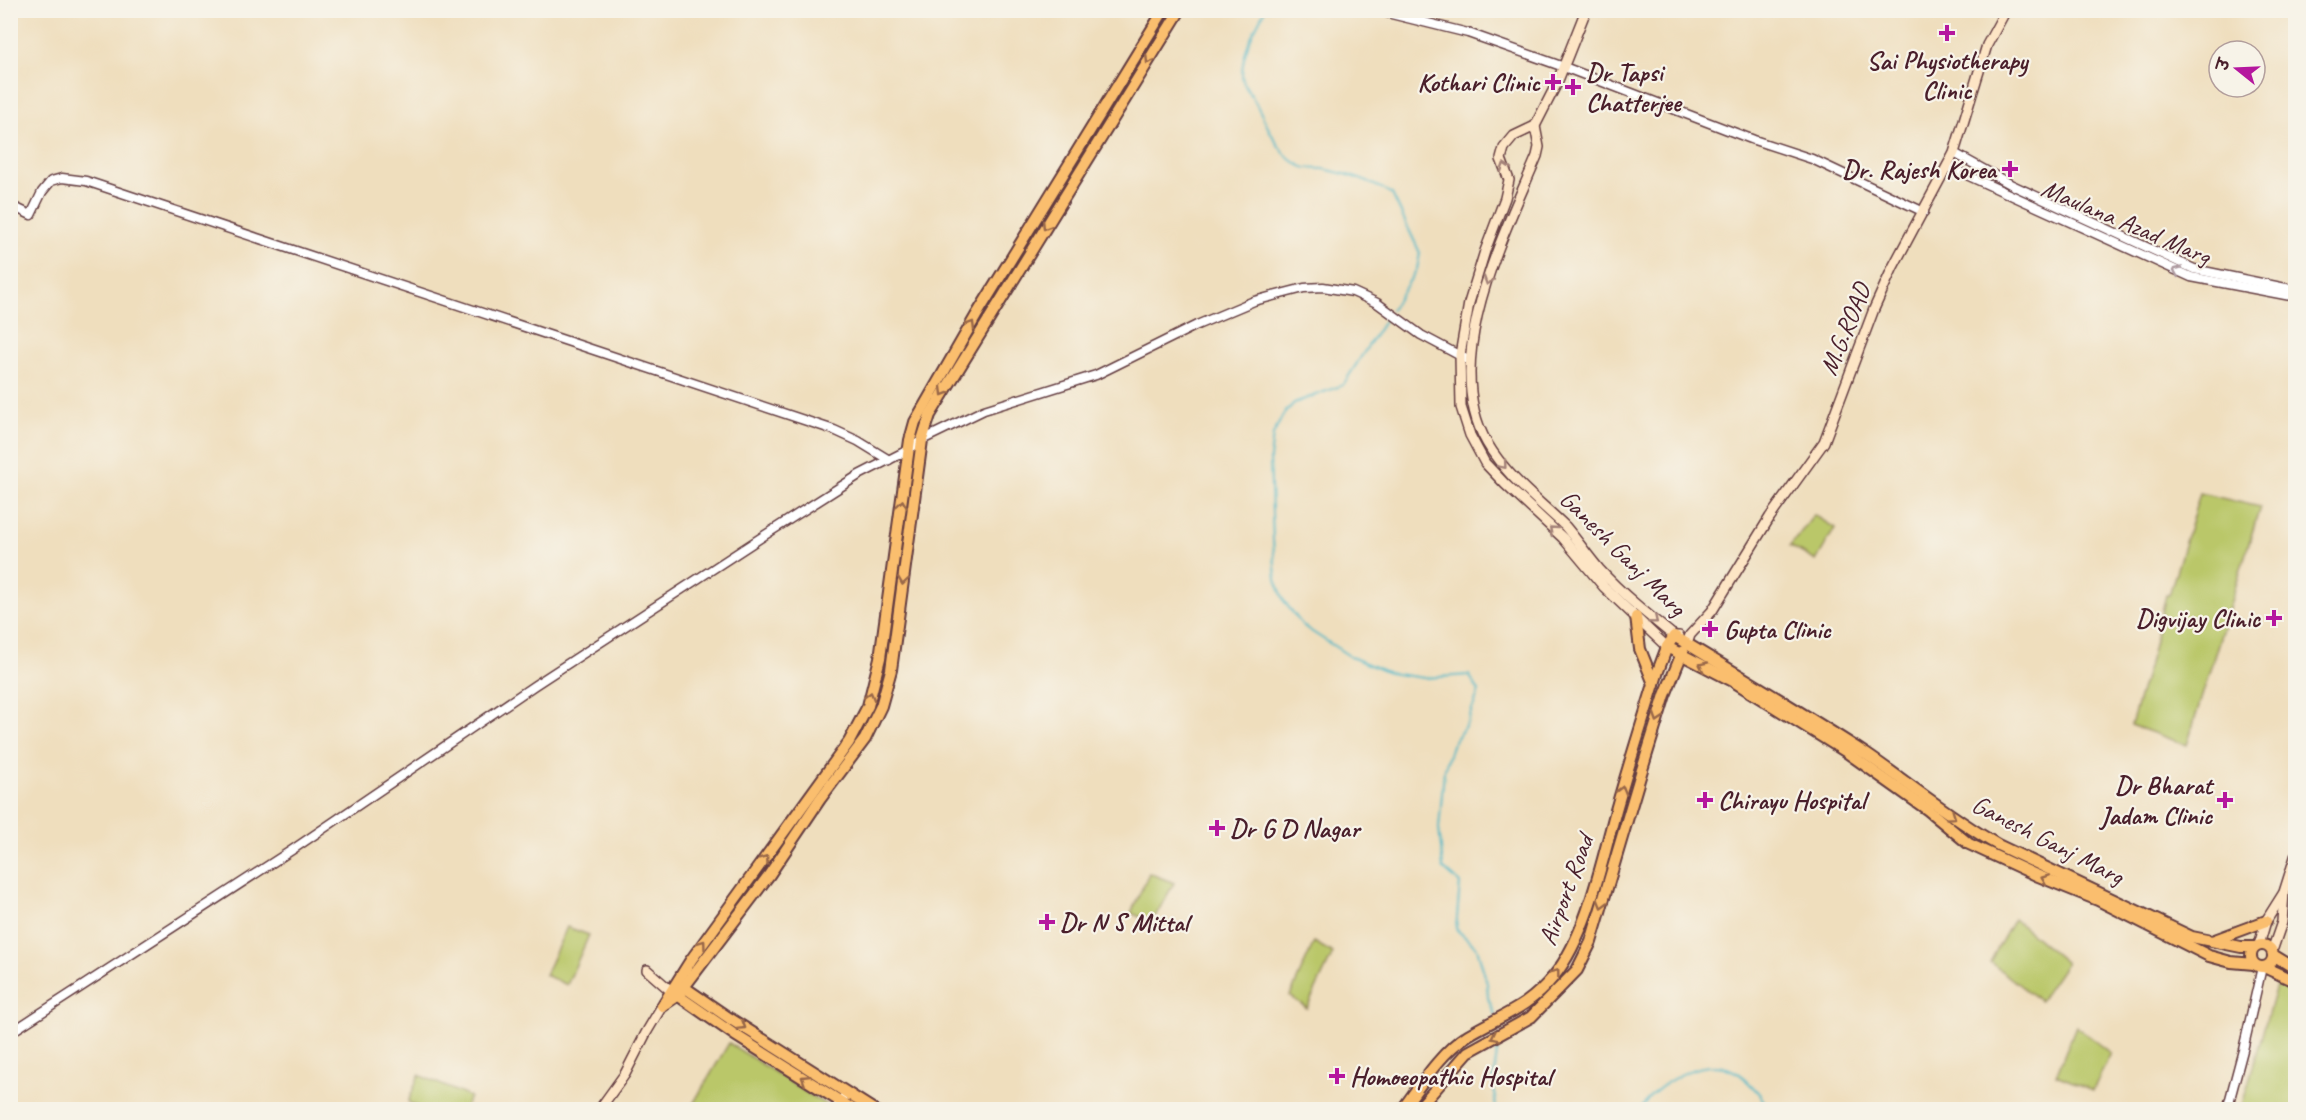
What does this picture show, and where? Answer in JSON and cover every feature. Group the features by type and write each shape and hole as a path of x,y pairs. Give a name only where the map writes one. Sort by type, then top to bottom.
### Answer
{"main road":[{"path":"677,988 849,742 868,706 880,658 908,450 915,422 1164,10"},
{"path":"599,1110 626,1074 662,1006 770,875 820,799 865,739 881,706 891,670 922,440 930,416 1180,10"},
{"path":"1586,10 1564,67 1535,126 1514,136 1504,148 1501,159 1509,180 1505,198 1468,303 1460,355 1461,407 1474,443 1485,463 1563,538 1604,587 1667,647 1680,656 1706,666 1733,681 1845,751 1928,810 1969,844 2098,900 2209,956 2260,966 2295,982"},
{"name":"M.G.ROAD","path":"1688,639 1712,611 1770,517 1824,442 1874,309 1893,267 1954,153 1987,45 2006,10"},
{"name":"Ganesh Ganj Marg","path":"1535,126 1539,147 1537,156 1507,225 1487,282 1477,319 1470,361 1470,382 1477,423 1506,470 1568,529 1599,568 1637,607 1674,636 1688,639 1868,756 1974,832 2192,937 2241,947 2257,946"},
{"path":"1636,617 1640,649 1654,684"},
{"name":"Airport Road","path":"1402,1110 1453,1047 1470,1034 1514,1012 1532,999 1568,957 1579,933 1654,684 1667,647 1674,636"},
{"path":"1416,1110 1446,1074 1472,1048 1518,1026 1531,1017 1577,970 1591,942 1644,762 1680,656 1688,639"},
{"path":"2260,966 2269,964 2273,953 2282,922 2284,892 2295,854"},
{"path":"2260,966 2250,957 2257,946 2266,921 2284,892"},
{"path":"2209,941 2266,921"},
{"path":"2257,946 2266,945 2295,969"},
{"path":"650,972 677,988 735,1035 854,1110"},
{"path":"841,1101 874,1110"}],"street":[{"path":"1375,10 1468,33 1564,67 1754,140 1812,159 1924,212"},
{"name":"Maulana Azad Marg","path":"1954,153 2012,185 2194,268 2295,290"},
{"name":"Maulana Azad Marg","path":"1947,166 2191,277 2295,297"},
{"path":"10,205 31,214 42,192 51,181 62,178 86,181 834,430 858,441 889,460"},
{"path":"10,1033 292,850 765,535 859,475 908,450 922,440 984,410 1096,375 1197,325 1254,302 1304,288 1323,287 1353,292 1377,303 1421,335 1470,361"},
{"path":"2226,1110 2243,1050 2260,966"}],"green space":[{"path":"2200,493 2260,507 2187,745 2131,725 2166,595 2169,595"},
{"path":"1814,515 1835,528 1816,561 1790,546"},
{"path":"1149,873 1174,883 1152,922 1131,913"},
{"path":"2014,919 2066,963 2040,1001 1990,962"},
{"path":"567,927 589,935 567,985 545,975"},
{"path":"1314,942 1333,953 1307,1008 1290,996"},
{"path":"2277,982 2295,987 2295,1109 2241,1109"},
{"path":"2076,1026 2111,1053 2093,1090 2056,1075"},
{"path":"729,1043 829,1107 826,1110 690,1109"},
{"path":"419,1075 470,1097 464,1109 421,1109 408,1102"}],"waterway":[{"path":"1265,10 1246,50 1242,78 1277,144 1292,160 1304,167 1350,176 1392,194 1420,253 1417,269 1391,310"},
{"path":"1388,315 1343,385 1294,403 1283,415 1273,435 1270,458 1276,579 1284,601 1303,626 1351,657 1389,673 1424,678 1469,675 1479,691 1467,723 1452,745 1444,771 1439,828 1443,868 1460,883 1456,929 1477,948 1487,983 1488,998 1495,1015"},
{"path":"1496,1110 1493,1081 1499,1039"},
{"path":"1640,1110 1653,1094 1676,1077 1688,1071 1712,1066 1724,1067 1746,1080 1756,1090 1768,1110"}],"place":[{"name":"Sai Physiotherapy Clinic","path":"1947,33"},
{"name":"Kothari Clinic","path":"1553,82"},
{"name":"Dr Tapsi Chatterjee","path":"1573,87"},
{"name":"Dr. Rajesh Korea","path":"2010,169"},
{"name":"Digvijay Clinic","path":"2274,618"},
{"name":"Gupta Clinic","path":"1710,629"},
{"name":"Chirayu Hospital","path":"1705,800"},
{"name":"Dr Bharat Jadam Clinic","path":"2225,800"},
{"name":"Dr G D Nagar","path":"1217,828"},
{"name":"Dr N S Mittal","path":"1047,922"},
{"name":"Homoeopathic Hospital","path":"1337,1076"}]}
